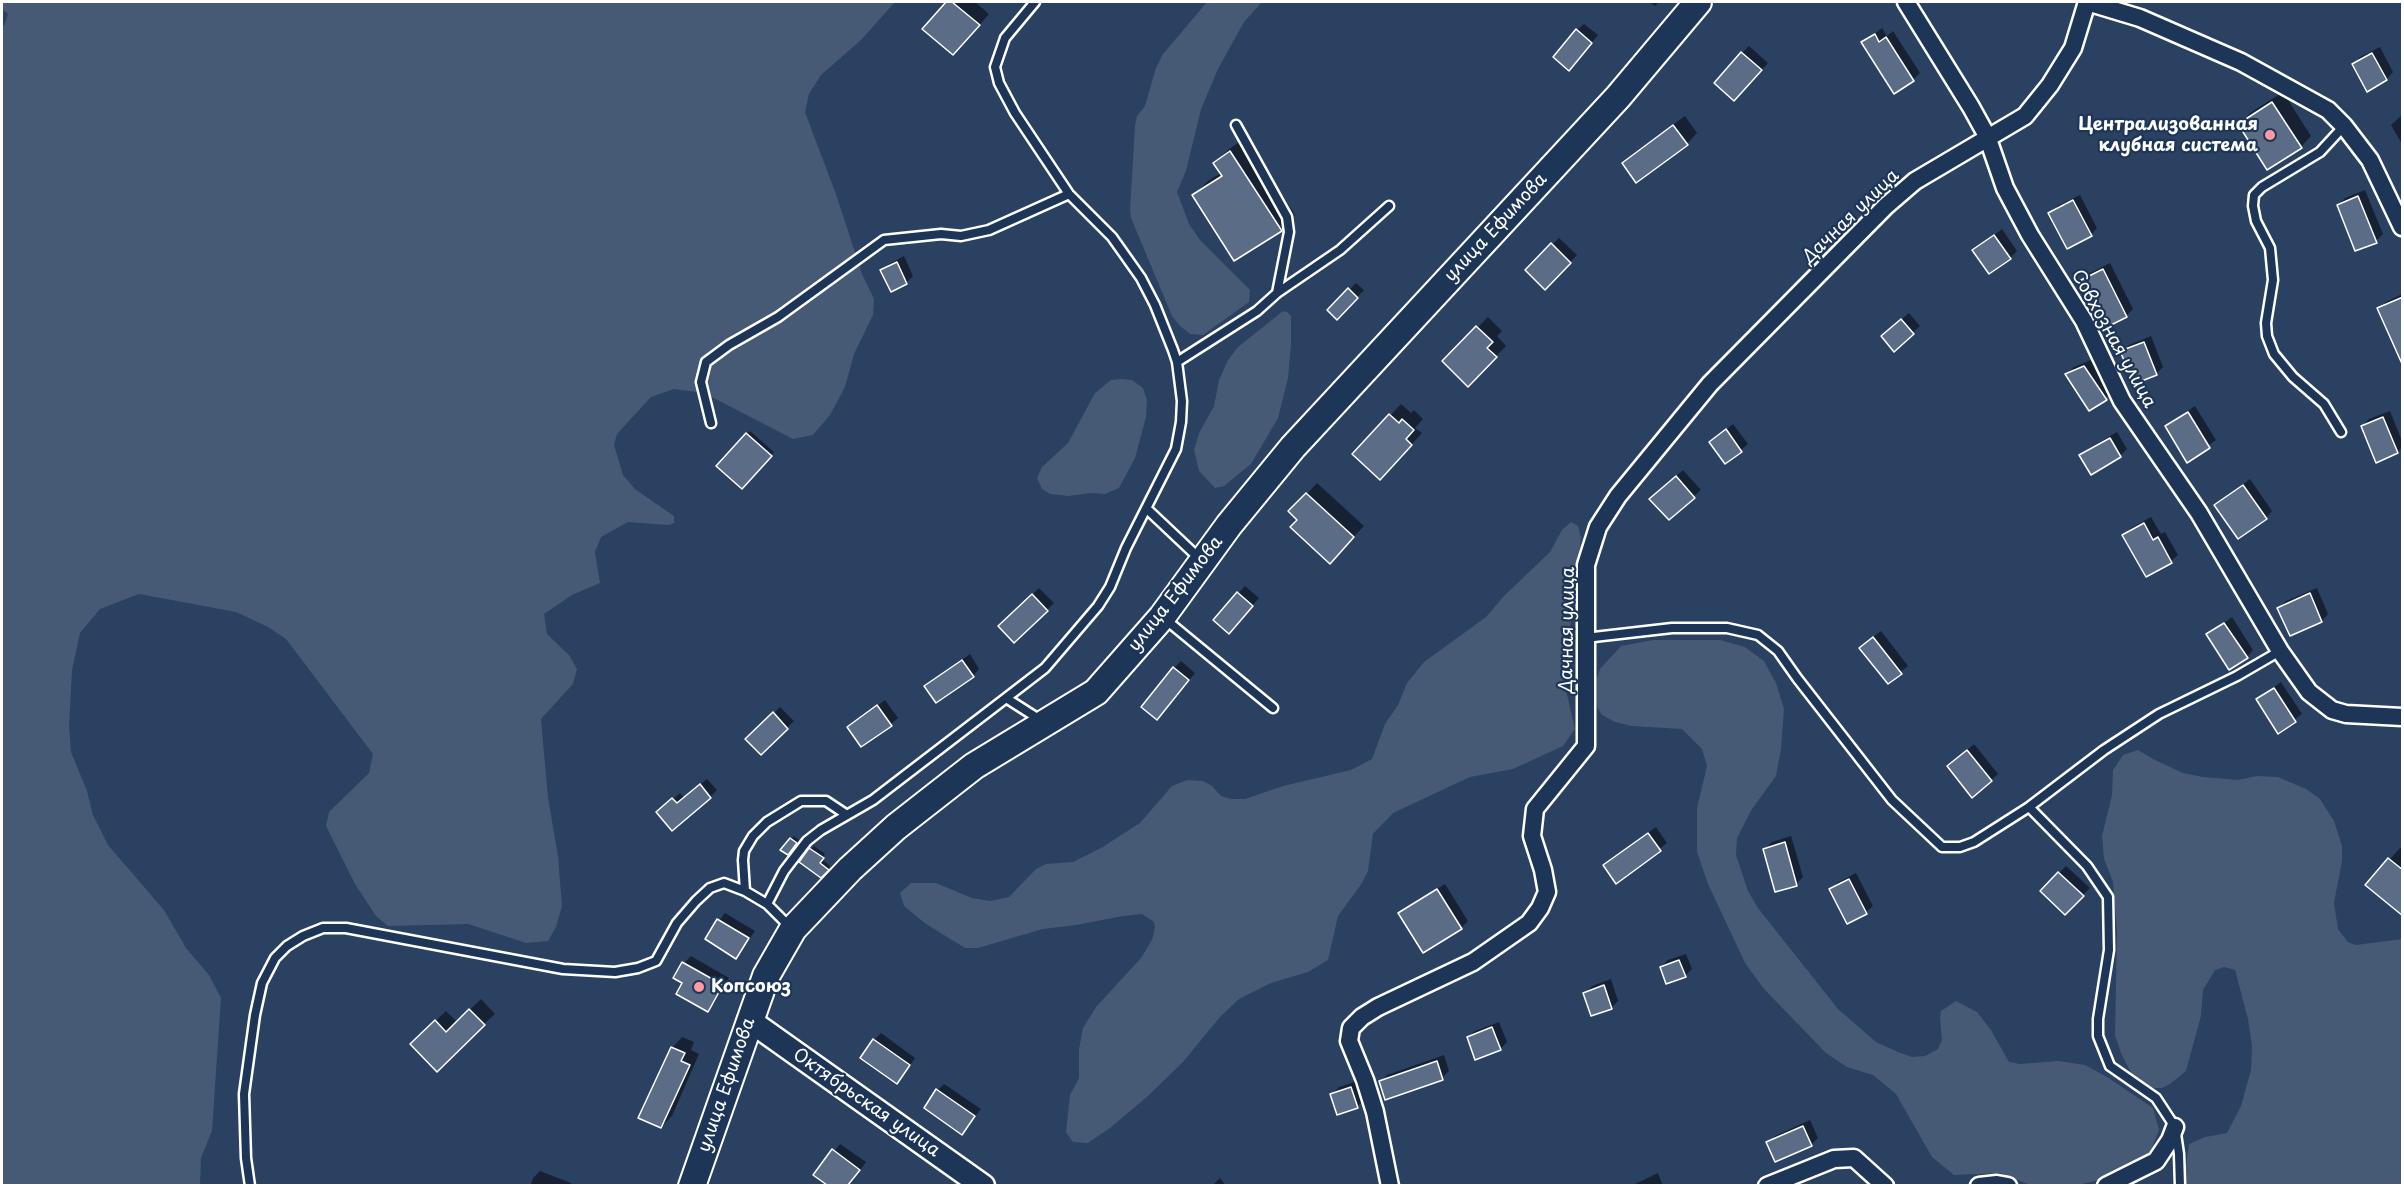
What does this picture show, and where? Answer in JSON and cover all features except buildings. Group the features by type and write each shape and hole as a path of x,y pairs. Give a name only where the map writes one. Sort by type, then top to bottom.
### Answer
{"main road":[{"name":"улица Ефимова","path":"692,1185 766,976 792,929 850,869 896,827 974,765 1096,692 1162,617 1229,525 1293,447 1618,97 1698,2"}],"street":[{"name":"Совхозная улица","path":"1906,2 1987,136 2005,188 2030,235 2084,321 2122,401 2199,513 2280,651 2309,692 2332,710 2346,714 2403,717"},
{"name":"Дачная улица","path":"1390,1185 1375,1113 1365,1080 1349,1041 1351,1028 1362,1017 1378,1007 1473,963 1529,923 1540,908 1547,892 1543,870 1532,836 1535,809 1586,746 1586,564 1598,527 1618,496 1710,384 1886,206 1915,181 1987,136 2025,116 2050,85 2073,48 2087,2"},
{"path":"2087,2 2140,18 2241,62 2328,110 2344,126 2370,160 2403,227"},
{"name":"Октябрьская улица","path":"749,1020 983,1185"},
{"path":"2106,1185 2156,1161 2170,1140 2175,1127"},
{"path":"1767,1185 1834,1159 1854,1158 1885,1185"},
{"path":"1979,1185 2008,1185"}],"lane":[{"path":"767,904 784,871 799,849 821,830 873,800 1044,668 1098,606 1110,587 1126,548 1176,449 1182,401 1177,362 1163,324 1141,278 1112,237 1069,194 1015,113 999,83 995,67 1005,38 1035,2"},
{"path":"1236,125 1287,217 1289,232 1277,293"},
{"path":"2342,432 2324,404 2274,354 2267,336 2266,323 2274,280 2270,248 2256,221 2253,206 2254,195 2262,187 2320,153 2344,126"},
{"path":"711,423 701,382 706,362 729,345 778,317 884,240 941,234 961,236 989,230 1069,194"},
{"path":"1177,362 1257,311 1277,293 1340,250 1389,206"},
{"path":"1147,509 1203,561"},
{"path":"1162,617 1274,708"},
{"path":"1586,638 1672,628 1727,628 1758,635 1778,651 1892,800 1942,847 1960,847 1974,842 2029,807 2104,750 2159,714 2237,676 2280,651"},
{"path":"1006,698 1046,723"},
{"path":"745,891 744,851 753,836 767,822 801,801 826,801 847,815"},
{"path":"2029,807 2087,866 2108,897 2109,950 2098,1019 2098,1036 2103,1054 2110,1066 2156,1098 2175,1127 2180,1185"},
{"path":"250,1185 245,1150 244,1094 255,1015 262,983 275,958 287,946 303,936 323,928 346,928 563,969 615,972 638,968 656,961 677,923 710,888 724,883 745,891 767,904 792,929"}],"shaded area":[{"path":"2,2 895,2 861,40 821,75 809,94 805,112 837,197 862,274 874,299 873,315 854,354 845,387 830,415 813,435 793,439 704,393 674,389 651,397 617,434 614,445 623,475 635,489 674,516 674,523 668,525 628,522 601,537 595,552 600,583 572,595 544,614 547,634 569,655 577,669 573,684 541,719 548,798 558,856 562,906 556,927 548,941 526,943 468,924 388,926 376,916 355,884 326,826 329,812 369,773 373,754 286,639 268,627 236,612 139,594 100,609 80,633 72,670 69,726 71,752 87,791 93,815 108,845 164,910 186,948 209,975 221,998 212,1131 201,1158 200,1185 2,1186 2,26 8,14 2,9"},
{"path":"1207,2 1262,2 1244,22 1218,69 1201,109 1186,171 1177,192 1189,224 1200,240 1250,290 1249,302 1203,335 1190,334 1172,316 1131,218 1130,209 1137,116 1145,106 1156,68 1163,54"},
{"path":"1283,311 1291,316 1291,345 1288,378 1278,418 1251,464 1224,486 1215,488 1199,471 1194,450 1199,433 1214,406 1219,380 1228,360 1238,347"},
{"path":"1111,380 1132,380 1143,388 1147,400 1146,417 1135,458 1119,488 1105,494 1069,496 1050,494 1042,489 1037,478 1042,467 1068,443 1095,393"},
{"path":"1571,522 1578,526 1581,538 1566,660 1566,690 1575,729 1563,746 1513,769 1470,777 1393,813 1373,834 1368,871 1338,916 1328,960 1308,972 1271,983 1239,999 1220,1017 1183,1062 1148,1096 1088,1143 1073,1142 1066,1132 1070,1095 1079,1078 1079,1049 1083,1028 1096,1007 1141,958 1152,940 1154,922 1142,914 1123,916 1043,929 978,948 965,948 926,924 904,906 900,893 911,883 936,883 972,898 990,901 1009,897 1036,869 1046,864 1073,862 1101,848 1140,823 1172,786 1187,780 1203,781 1212,786 1221,796 1245,799 1283,786 1351,770 1372,759 1385,724 1398,705 1407,683 1424,662 1486,617 1504,596 1550,552 1562,530"},
{"path":"1653,640 1720,640 1745,647 1764,661 1776,683 1784,709 1776,776 1752,809 1737,838 1736,855 1748,891 1758,908 1838,1009 1876,1042 1912,1057 1925,1056 1938,1049 1942,1040 1941,1011 1956,1001 1977,1012 1991,1030 2009,1062 2020,1064 2058,1061 2085,1065 2153,1108 2159,1130 2149,1155 2116,1176 2074,1186 2030,1185 2001,1173 1954,1175 1932,1157 1896,1094 1873,1075 1847,1067 1826,1053 1764,989 1745,963 1708,884 1697,852 1697,808 1707,766 1702,749 1682,729 1632,726 1615,722 1602,715 1597,707 1597,678 1600,669 1621,646"},
{"path":"2138,750 2183,773 2203,777 2238,780 2257,776 2278,777 2306,789 2320,799 2334,821 2342,846 2342,861 2334,903 2338,929 2348,942 2356,945 2402,939 2402,1185 2185,1185 2189,1144 2205,1137 2227,1133 2241,1106 2251,1070 2252,1046 2248,1019 2235,970 2224,967 2215,970 2203,990 2201,1016 2186,1071 2170,1084 2162,1088 2154,1088 2142,1083 2131,1073 2121,1053 2115,1035 2117,932 2113,882 2104,859 2102,836 2112,795 2113,770 2123,755"}],"place":[{"name":"Централизованная клубная система","path":"2270,135"},
{"name":"Копсоюз","path":"699,987"}]}
